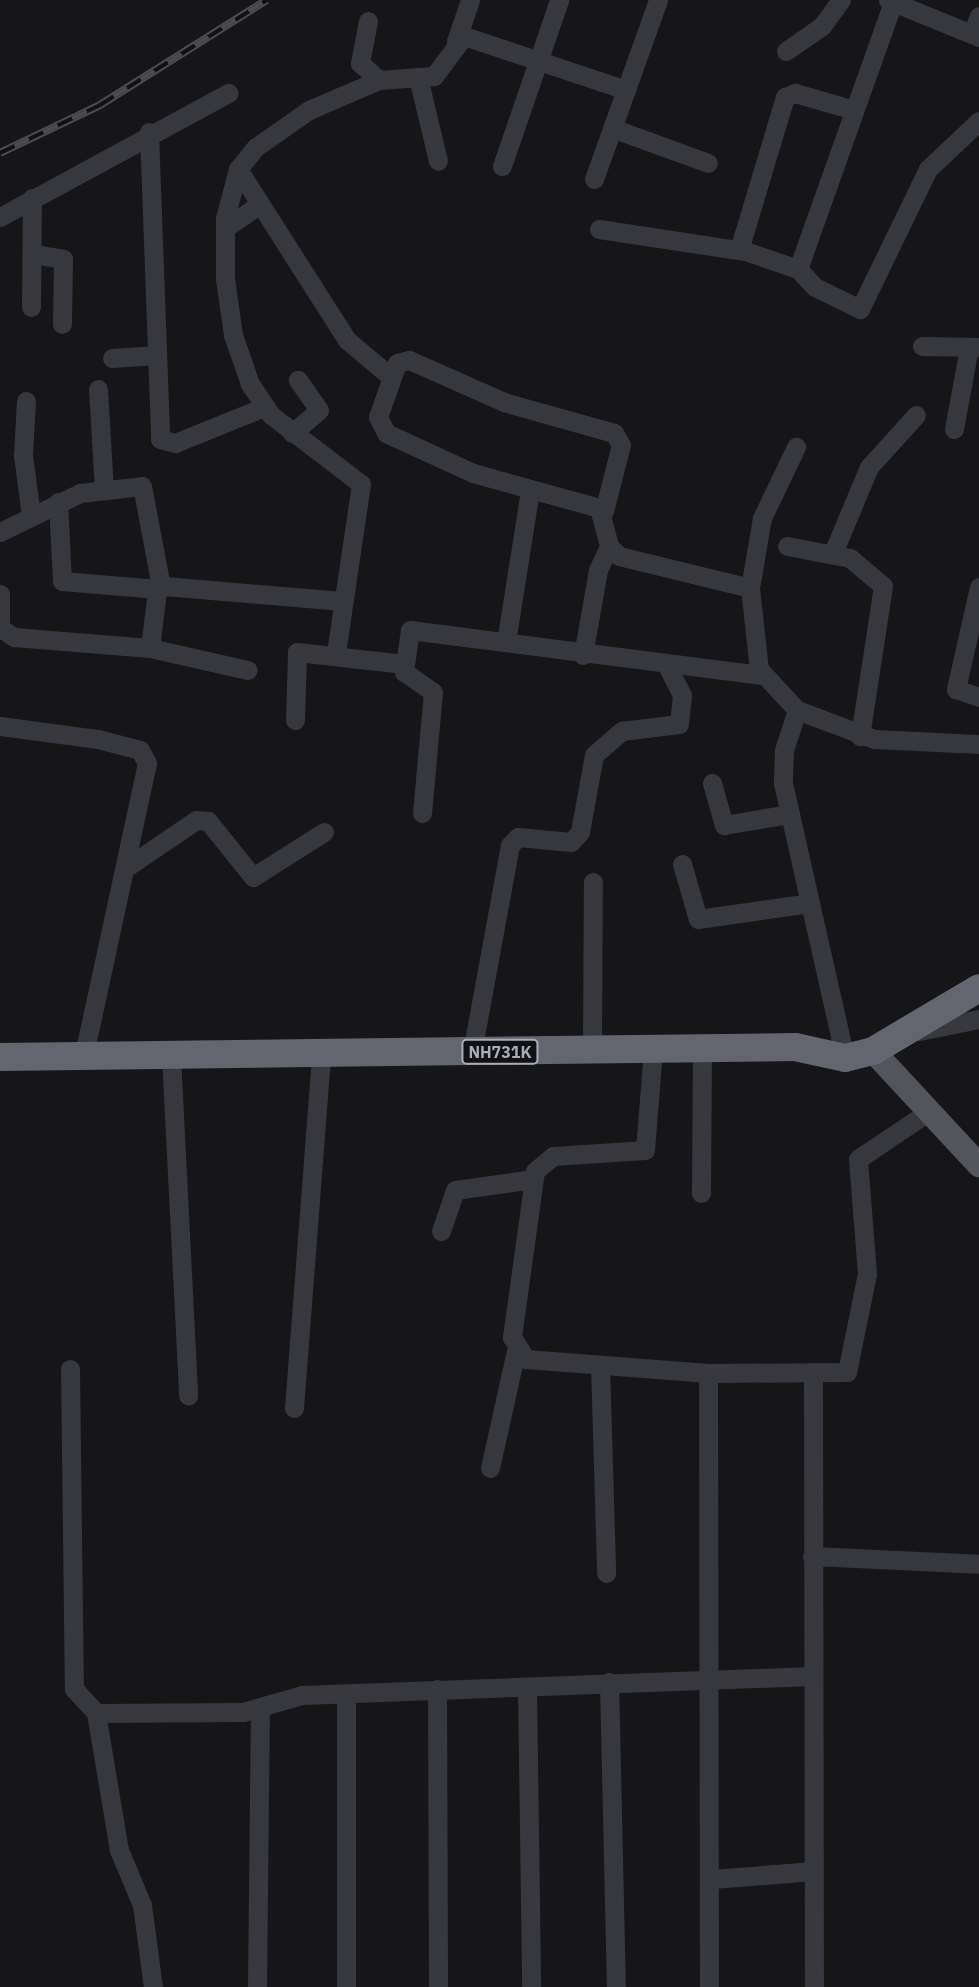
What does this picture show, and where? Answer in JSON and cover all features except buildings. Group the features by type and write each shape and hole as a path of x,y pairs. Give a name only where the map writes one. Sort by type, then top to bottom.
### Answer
{"highway":[{"path":"845,1058 873,1051 979,988"},
{"name":"NH731K","path":"0,1057 321,1056 808,1047 845,1058"}],"main road":[{"path":"873,1051 979,1165"}],"street":[{"path":"336,653 359,478 292,433 264,407 233,335 225,228 238,169 286,122 379,80 418,77 443,69 470,0"},
{"path":"502,166 559,0"},
{"path":"594,178 658,0"},
{"path":"786,51 822,26 841,0"},
{"path":"798,269 891,1 976,29"},
{"path":"368,21 360,64 379,80"},
{"path":"456,41 464,36 626,90"},
{"path":"418,77 438,161"},
{"path":"0,217 149,132 228,93"},
{"path":"739,250 785,97 795,93 854,110"},
{"path":"599,229 739,250 798,269 812,285 860,309 928,169 979,121"},
{"path":"612,128 708,163"},
{"path":"149,132 156,355 163,443 264,407"},
{"path":"238,169 347,340 391,377"},
{"path":"31,307 32,198"},
{"path":"225,228 260,204"},
{"path":"33,254 63,259 62,324"},
{"path":"922,346 974,346 954,429"},
{"path":"112,358 156,355"},
{"path":"583,655 598,570 609,546 604,511 621,445 614,433 504,402 409,360 397,363 377,417 386,433 473,473 604,511"},
{"path":"292,433 319,411 298,380"},
{"path":"98,389 104,489"},
{"path":"26,401 23,455 31,516"},
{"path":"833,553 869,467 916,415"},
{"path":"796,447 762,518 750,587 762,676 797,710 860,736 979,744"},
{"path":"0,532 58,502 104,489 146,489 160,588 150,648"},
{"path":"506,642 530,490"},
{"path":"58,502 62,581 342,601"},
{"path":"609,546 619,556 750,587"},
{"path":"787,546 833,553 879,580 885,593 860,736"},
{"path":"979,587 956,689 979,697"},
{"path":"0,594 0,622"},
{"path":"0,628 14,637 150,648 248,670"},
{"path":"422,813 433,692 406,675 404,664 410,630 667,666 762,676"},
{"path":"295,720 297,652 336,653 404,664"},
{"path":"472,1052 513,840 571,842 580,832 594,755 622,731 679,724 682,695 667,666"},
{"path":"797,710 782,768 845,1058"},
{"path":"0,726 84,736 146,756 83,1058"},
{"path":"712,783 724,825 790,814"},
{"path":"124,869 196,820 208,821 253,877 324,832"},
{"path":"682,864 698,919 810,903"},
{"path":"592,1051 593,882"},
{"path":"901,1034 979,1019"},
{"path":"701,1193 702,1049"},
{"path":"489,1468 516,1351 512,1336 533,1179 552,1156 645,1150 653,1050"},
{"path":"171,1056 188,1396"},
{"path":"294,1408 321,1056"},
{"path":"516,1351 526,1359 708,1373 841,1374 851,1366 867,1274 860,1153 928,1112"},
{"path":"441,1231 455,1190 533,1179"},
{"path":"600,1365 606,1573"},
{"path":"70,1369 74,1689 96,1713 119,1850 143,1910 153,1987"},
{"path":"708,1373 712,1879 709,1987"},
{"path":"813,1375 814,1987"},
{"path":"813,1556 979,1564"},
{"path":"96,1713 260,1709 302,1696 437,1689 812,1676"},
{"path":"609,1682 615,1987"},
{"path":"527,1687 531,1987"},
{"path":"437,1689 438,1987"},
{"path":"346,1694 346,1987"},
{"path":"257,1987 260,1709"},
{"path":"712,1879 814,1871"}],"railway":[{"path":"0,153 100,105 267,0"}]}
